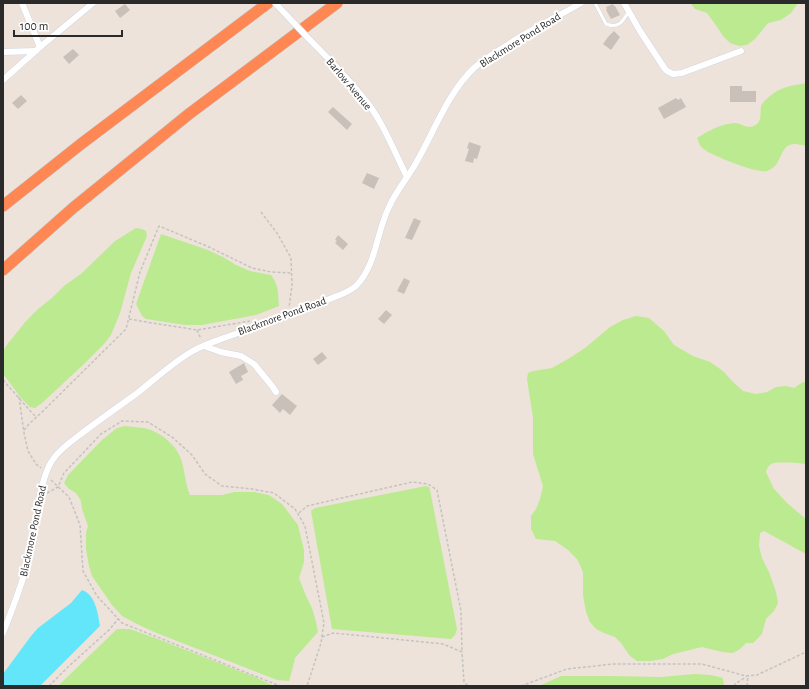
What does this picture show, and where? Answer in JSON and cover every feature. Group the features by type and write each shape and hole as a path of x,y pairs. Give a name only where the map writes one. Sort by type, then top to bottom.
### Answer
{"highway":[{"path":"3,206 81,144 268,3"},
{"path":"3,270 73,208 189,114 337,3"}],"street":[{"path":"22,3 38,49"},
{"path":"3,80 93,3"},
{"name":"Barlow Avenue","path":"275,3 367,101 382,126 407,177"},
{"name":"Blackmore Pond Road","path":"3,633 27,565 33,542 42,484 51,462 56,456 69,443 192,351 352,290 369,268 375,251 381,225 389,206 407,177 456,88 477,65 490,55 580,3"},
{"path":"624,3 650,48 669,73 682,73 741,51"},
{"path":"3,52 38,49"},
{"path":"204,346 221,352 240,356 254,364 276,392"}],"lane":[{"path":"595,3 606,24 610,26 614,26 622,22 629,11"}],"path":[{"path":"260,212 277,233 291,258 292,285 288,315"},
{"path":"23,431 126,329 140,272 158,226 208,247 252,268 292,274"},
{"path":"128,318 152,324 197,330 251,321"},
{"path":"197,330 204,346"},
{"path":"3,380 37,417"},
{"path":"18,397 23,431 28,451 36,464 69,497 80,525 83,571 97,596 122,623 280,686"},
{"path":"40,496 58,487 64,473 101,434 122,421 148,422 172,437 192,455 205,474 222,486 274,493 295,509 305,526 324,623 321,643 307,686"},
{"path":"298,514 307,506 412,482 428,484 437,490 461,611 464,682 468,686"},
{"path":"49,686 110,629 118,619"},
{"path":"322,638 333,633 442,644 462,652"},
{"path":"521,686 567,668 613,664 702,664 748,676 757,675 806,652"},
{"path":"734,686 748,676"},
{"path":"747,686 748,676"}],"green space":[{"path":"690,3 798,3 791,13 781,20 768,23 755,39 747,45 739,46 730,43 723,36 707,13 695,9"},
{"path":"806,83 806,146 798,144 790,145 784,149 777,163 771,169 762,171 746,167 710,153 703,149 700,145 697,138 719,126 737,123 748,127 754,126 760,120 761,106 769,97 782,89"},
{"path":"136,228 146,231 147,236 131,273 120,313 111,335 84,364 42,403 35,408 30,407 21,398 4,375 3,352 6,346 26,321 38,309 64,286 82,273 115,241"},
{"path":"161,234 208,250 250,271 271,275 277,286 279,306 256,315 202,325 185,325 146,319 142,316 136,304"},
{"path":"636,316 649,318 664,331 674,345 693,356 710,362 723,371 743,391 756,394 767,392 776,387 786,386 794,388 803,382 806,382 806,464 788,462 774,463 769,466 766,472 774,489 787,503 806,519 806,554 764,531 760,533 759,546 762,558 769,572 778,603 774,611 766,619 762,634 753,643 746,643 733,653 702,647 673,654 663,659 637,661 630,656 615,637 596,629 590,622 586,612 583,595 583,573 577,559 568,550 555,541 536,539 531,529 531,516 540,499 543,486 533,454 533,417 527,379 528,373 552,368 585,348 610,327 623,320"},
{"path":"125,426 150,430 161,435 171,443 179,453 190,495 222,495 234,492 254,492 269,495 282,504 298,525 304,550 304,562 299,578 312,608 318,632 295,658 289,681 277,680 154,632 135,623 122,616 112,605 92,576 86,549 86,533 88,526 81,501 76,493 69,489 64,483 68,475 102,440 117,428"},
{"path":"426,486 429,487 430,490 457,629 455,635 451,639 332,629 311,511 315,508"},
{"path":"117,629 130,629 158,639 255,677 274,686 58,686"},
{"path":"694,674 711,675 723,678 724,686 539,686 561,676 661,677"}],"water":[{"path":"82,590 90,595 93,600 97,610 100,626 40,686 3,686 3,674 31,636 38,628 71,603"}],"building":[{"path":"125,4 130,10 120,18 115,11"},
{"path":"613,4 620,15 611,19 606,7"},
{"path":"614,31 620,37 611,50 603,44"},
{"path":"73,49 79,55 69,64 63,57"},
{"path":"730,86 742,86 742,91 756,91 756,102 730,102"},
{"path":"21,95 27,101 18,109 12,103"},
{"path":"676,98 678,100 681,98 686,107 664,119 658,108"},
{"path":"333,107 352,124 347,130 328,112"},
{"path":"469,142 481,146 477,159 474,158 473,163 465,161 469,149 467,148"},
{"path":"367,173 379,178 374,189 362,183"},
{"path":"414,218 421,221 412,240 405,238"},
{"path":"338,235 348,244 343,250 335,243"},
{"path":"404,278 410,281 404,294 397,291"},
{"path":"386,310 392,315 384,324 378,319"},
{"path":"322,352 327,358 318,365 313,359"},
{"path":"244,363 248,372 241,376 243,380 236,384 229,372"},
{"path":"282,394 297,406 290,415 283,409 280,413 272,405"}]}
